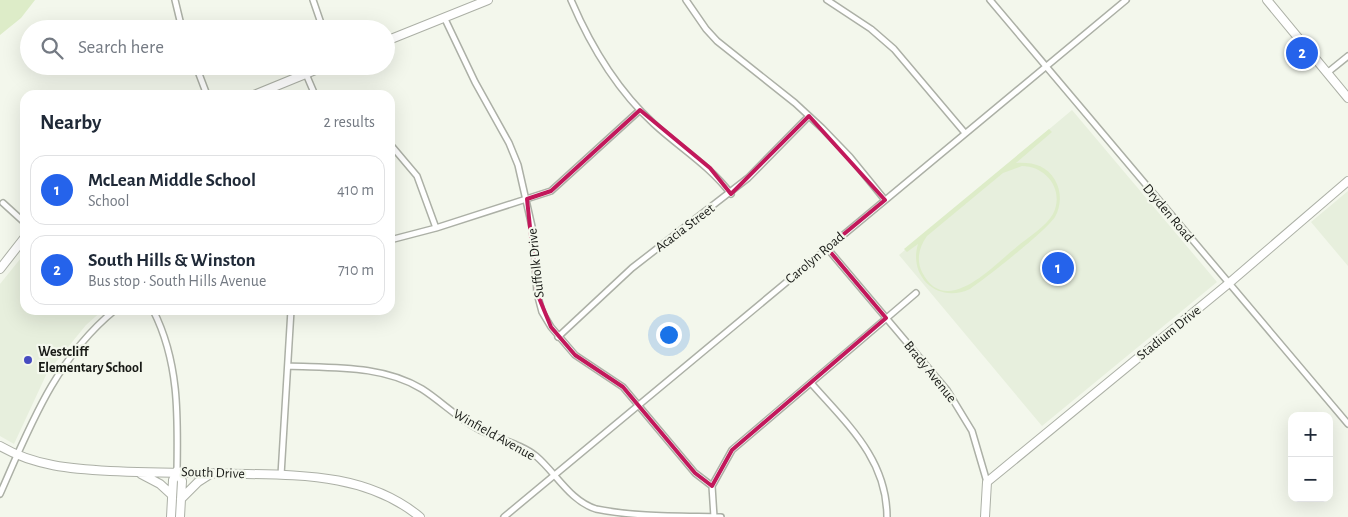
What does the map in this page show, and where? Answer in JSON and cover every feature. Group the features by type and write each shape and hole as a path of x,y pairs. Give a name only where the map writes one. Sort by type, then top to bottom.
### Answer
{"street":[{"path":"175,0 180,20"},
{"path":"313,0 320,20"},
{"path":"395,37 475,2 488,0"},
{"path":"571,0 598,57 619,86 656,125 710,168 731,194"},
{"path":"686,0 706,29 717,41 810,116 837,143 885,200"},
{"path":"827,0 871,29 894,49 965,133"},
{"name":"Dryden Road","path":"990,0 1348,424"},
{"name":"Carolyn Road","path":"504,517 1126,0"},
{"path":"1268,0 1348,98"},
{"name":"Suffolk Drive","path":"444,17 475,82 509,142 528,199 533,231 538,293 542,312 558,337 575,355 623,387 695,473 712,486"},
{"path":"1327,73 1348,56"},
{"path":"199,75 205,90"},
{"path":"266,90 304,75"},
{"path":"306,75 313,90"},
{"path":"395,239 436,228 551,190 640,110"},
{"name":"Acacia Street","path":"558,337 632,268 731,194 766,162 810,116"},
{"path":"395,150 417,176 436,228"},
{"name":"Stadium Drive","path":"987,482 1228,284 1348,181"},
{"path":"3,202 20,218"},
{"path":"0,269 20,244"},
{"name":"Brady Avenue","path":"827,248 947,390 965,417 977,444 987,482 985,517"},
{"path":"714,517 712,486 732,450 916,293"},
{"path":"0,494 41,404 61,369 83,340 110,315"},
{"path":"155,315 166,341 174,375 178,412 177,471 173,480 171,517"},
{"path":"281,475 292,315"},
{"name":"Winfield Avenue","path":"288,366 356,370 393,376 422,389 478,429 535,456 579,500 594,509 632,516 721,517"},
{"path":"811,383 865,445 885,488 888,517"},
{"name":"South Drive","path":"0,446 17,455 65,468 136,472 177,471 310,476 341,480 374,489 390,496 420,517"},
{"path":"177,471 182,481 180,517"},
{"path":"136,472 154,480 172,495"},
{"path":"181,499 198,482 212,473"}],"highlighted area":[{"path":"640,110 710,168 731,194 809,116 885,200 827,248 886,318 732,450 712,486 695,473 623,387 575,355 551,327 537,293 527,199 551,191"}],"shaded area":[{"path":"1072,110 1217,282 1042,426 899,255"},
{"path":"1348,191 1348,266 1311,222"},
{"name":"Westcliff Elementary School","path":"20,259 20,315 97,315 86,325 47,373 14,444 0,436 0,284"}],"green space":[{"path":"0,0 35,0 21,18 0,35"},
{"path":"1049,129 1052,132 1016,163 1038,165 1051,175 1060,194 1057,213 1040,233 1002,265 970,289 958,293 947,293 937,290 922,277 917,267 918,244 907,252 904,249","holes":["1022,166 1031,167 1046,175 1055,188 1057,196 1056,205 1049,219 1040,229 993,268 968,285 955,290 943,291 932,285 922,272 919,263 920,249 927,236 1003,173"]}],"place":[{"name":"South Hills & Winston","path":"1302,53"},
{"name":"McLean Middle School","path":"1058,268"},
{"name":"Westcliff Elementary School","path":"28,360"}]}
